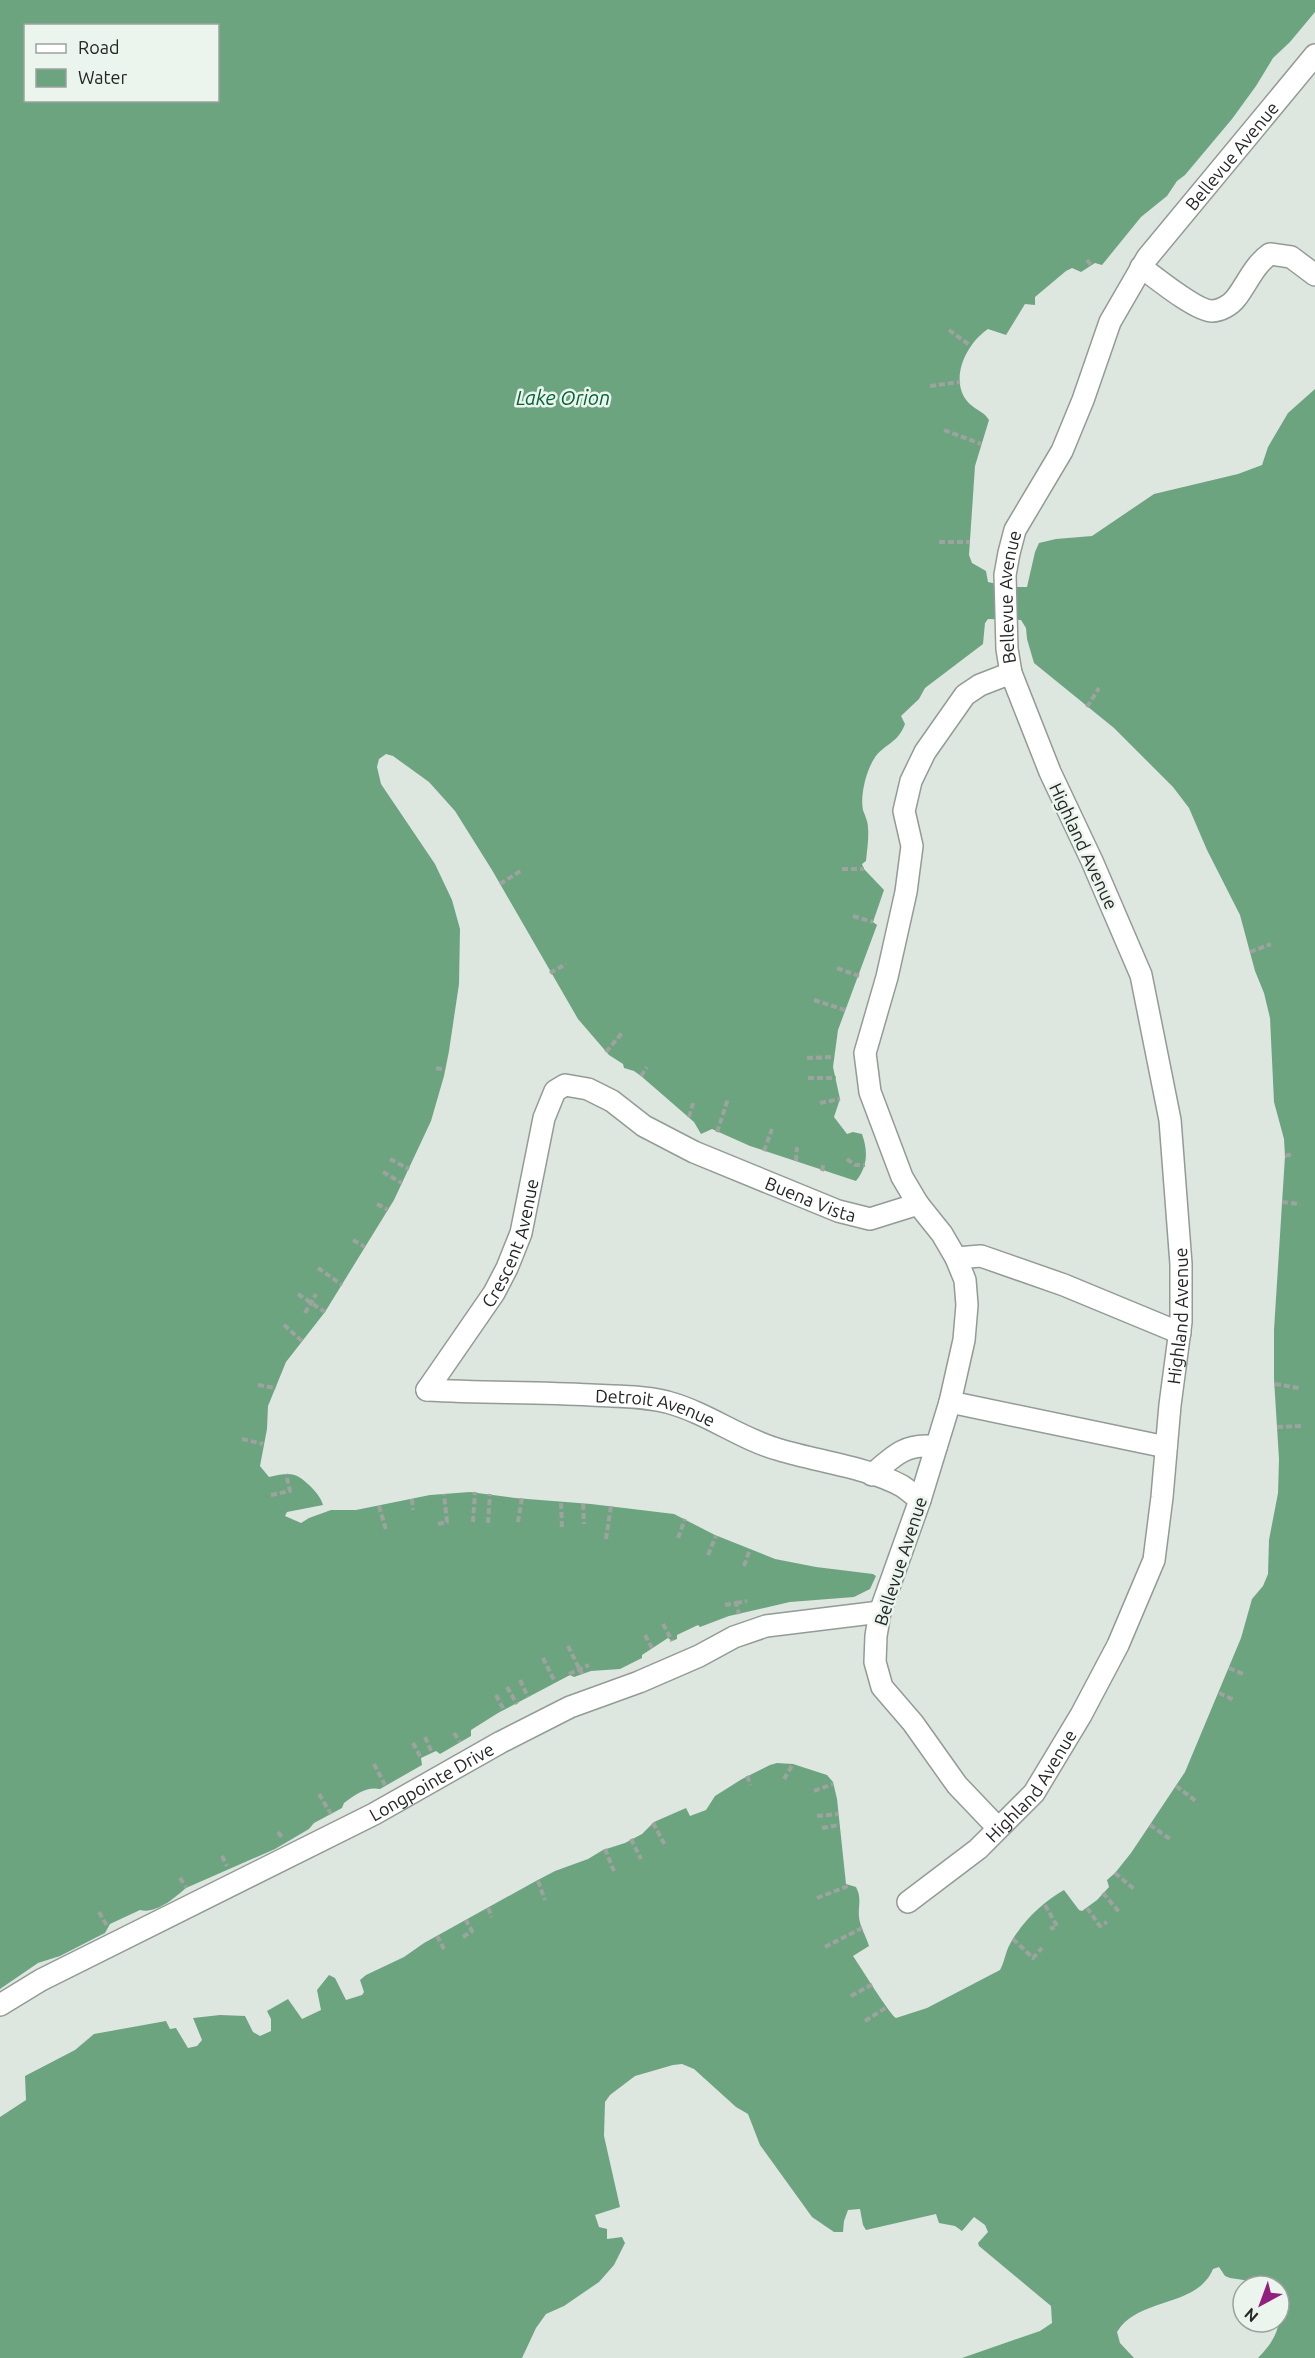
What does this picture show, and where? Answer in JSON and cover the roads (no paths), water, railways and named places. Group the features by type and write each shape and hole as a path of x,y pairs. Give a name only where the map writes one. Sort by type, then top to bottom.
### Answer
{"street":[{"name":"Bellevue Avenue","path":"918,1204 902,1177 870,1092 865,1053 887,977 906,892 912,846 904,810 911,781 925,752 966,695 1011,673 1007,649 1005,576 1015,530 1062,451 1083,400 1101,343 1120,302 1141,267 1315,55"},
{"path":"1141,267 1201,309 1211,311 1222,309 1234,301 1261,260 1269,254 1291,257 1315,275"},
{"name":"Highland Avenue","path":"908,1902 978,1849 1034,1792 1059,1754 1118,1645 1154,1560 1180,1333 1181,1264 1170,1120 1141,975 1110,901 1050,772 1011,673"},
{"name":"Buena Vista","path":"565,1085 588,1089 612,1101 644,1126 694,1152 838,1211 870,1219 918,1204"},
{"name":"Crescent Avenue","path":"427,1390 494,1293 507,1268 521,1233 544,1118 555,1091 565,1085"},
{"path":"918,1204 942,1234 956,1258 981,1256 1064,1286 1180,1333"},
{"name":"Bellevue Avenue","path":"956,1258 965,1280 967,1305 964,1340 950,1402 920,1500 880,1612 874,1662 882,1687 913,1723 957,1785 998,1828"},
{"name":"Detroit Avenue","path":"427,1390 638,1397 666,1402 712,1418 767,1447 872,1475 901,1486 920,1500"},
{"path":"950,1402 1166,1447"},
{"path":"872,1475 909,1447 919,1444 936,1447"},
{"name":"Longpointe Drive","path":"0,2005 41,1980 374,1814 501,1742 570,1707 639,1683 699,1656 734,1637 766,1626 880,1612"}],"water":[{"name":"Lake Orion","path":"0,0 1315,0 1315,12 1273,58 1232,119 1185,175 1177,181 1167,196 1141,217 1102,265 1095,263 1081,272 1072,268 1066,271 1035,297 1035,305 1025,304 1006,335 988,329 980,335 967,352 960,372 960,382 967,401 989,420 975,466 969,555 972,563 986,571 988,582 1010,587 1027,587 1039,543 1092,536 1154,494 1238,474 1262,465 1268,447 1288,413 1315,389 1315,2358 1258,2358 1275,2334 1291,2334 1291,2274 1231,2274 1231,2278 1225,2276 1219,2267 1213,2269 1205,2281 1194,2290 1152,2307 1126,2321 1117,2332 1120,2343 1134,2358 962,2358 1040,2331 1052,2323 1051,2306 979,2246 978,2243 988,2232 985,2225 974,2217 962,2231 955,2226 939,2223 936,2214 866,2230 860,2209 848,2210 843,2232 834,2232 812,2217 760,2145 748,2114 736,2107 694,2069 682,2064 635,2076 610,2095 605,2102 604,2136 620,2207 595,2215 599,2227 607,2229 607,2239 622,2237 625,2243 614,2265 599,2282 564,2306 546,2314 536,2328 522,2358 0,2358 0,2117 26,2100 25,2076 75,2050 94,2034 166,2021 170,2029 176,2028 188,2048 197,2046 202,2040 193,2018 220,2015 245,2016 253,2032 260,2036 271,2031 271,2019 267,2011 288,1999 302,2019 321,2010 317,1990 329,1975 335,1978 346,2000 362,1995 364,1992 360,1980 366,1975 404,1957 424,1943 555,1871 588,1859 603,1850 625,1843 642,1834 654,1822 686,1808 690,1816 706,1810 715,1796 742,1779 777,1763 793,1764 827,1775 833,1782 837,1799 846,1884 856,1887 858,1891 860,1921 869,1946 853,1956 896,2018 927,2008 1000,1970 1008,1948 1025,1923 1048,1901 1064,1890 1082,1911 1097,1900 1109,1887 1107,1880 1131,1853 1185,1772 1241,1638 1252,1599 1263,1586 1268,1574 1269,1540 1278,1493 1279,1459 1274,1379 1274,1330 1285,1156 1284,1139 1274,1102 1270,1018 1240,915 1207,850 1189,808 1173,787 1114,728 1034,663 1026,628 1021,620 988,619 985,623 983,644 925,688 919,699 901,716 905,724 902,731 878,754 866,777 862,804 867,823 868,840 866,861 862,864 884,890 873,922 877,925 838,1030 833,1067 840,1099 834,1117 847,1134 853,1132 862,1134 865,1146 865,1164 856,1181 750,1146 712,1129 701,1134 694,1122 641,1076 624,1068 623,1064 609,1055 578,1019 492,870 455,811 429,782 393,756 386,754 379,759 377,767 381,784 435,864 452,900 460,929 459,984 449,1051 431,1121 394,1200 325,1312 286,1362 268,1406 267,1429 260,1466 269,1477 283,1474 298,1476 313,1489 323,1505 287,1512 285,1516 301,1523 331,1510 356,1510 430,1495 470,1492 591,1504 674,1514 715,1535 775,1559 873,1574 876,1576 870,1589 854,1597 790,1602 729,1616 700,1627 698,1625 677,1635 677,1639 672,1641 668,1638 642,1655 642,1658 620,1669 591,1671 574,1677 570,1675 498,1713 471,1730 471,1736 440,1754 436,1751 421,1758 422,1765 380,1789 370,1789 356,1794 344,1803 342,1808 314,1823 309,1829 275,1849 186,1888 153,1910 140,1910 110,1924 105,1933 60,1956 38,1963 0,1989"}]}
